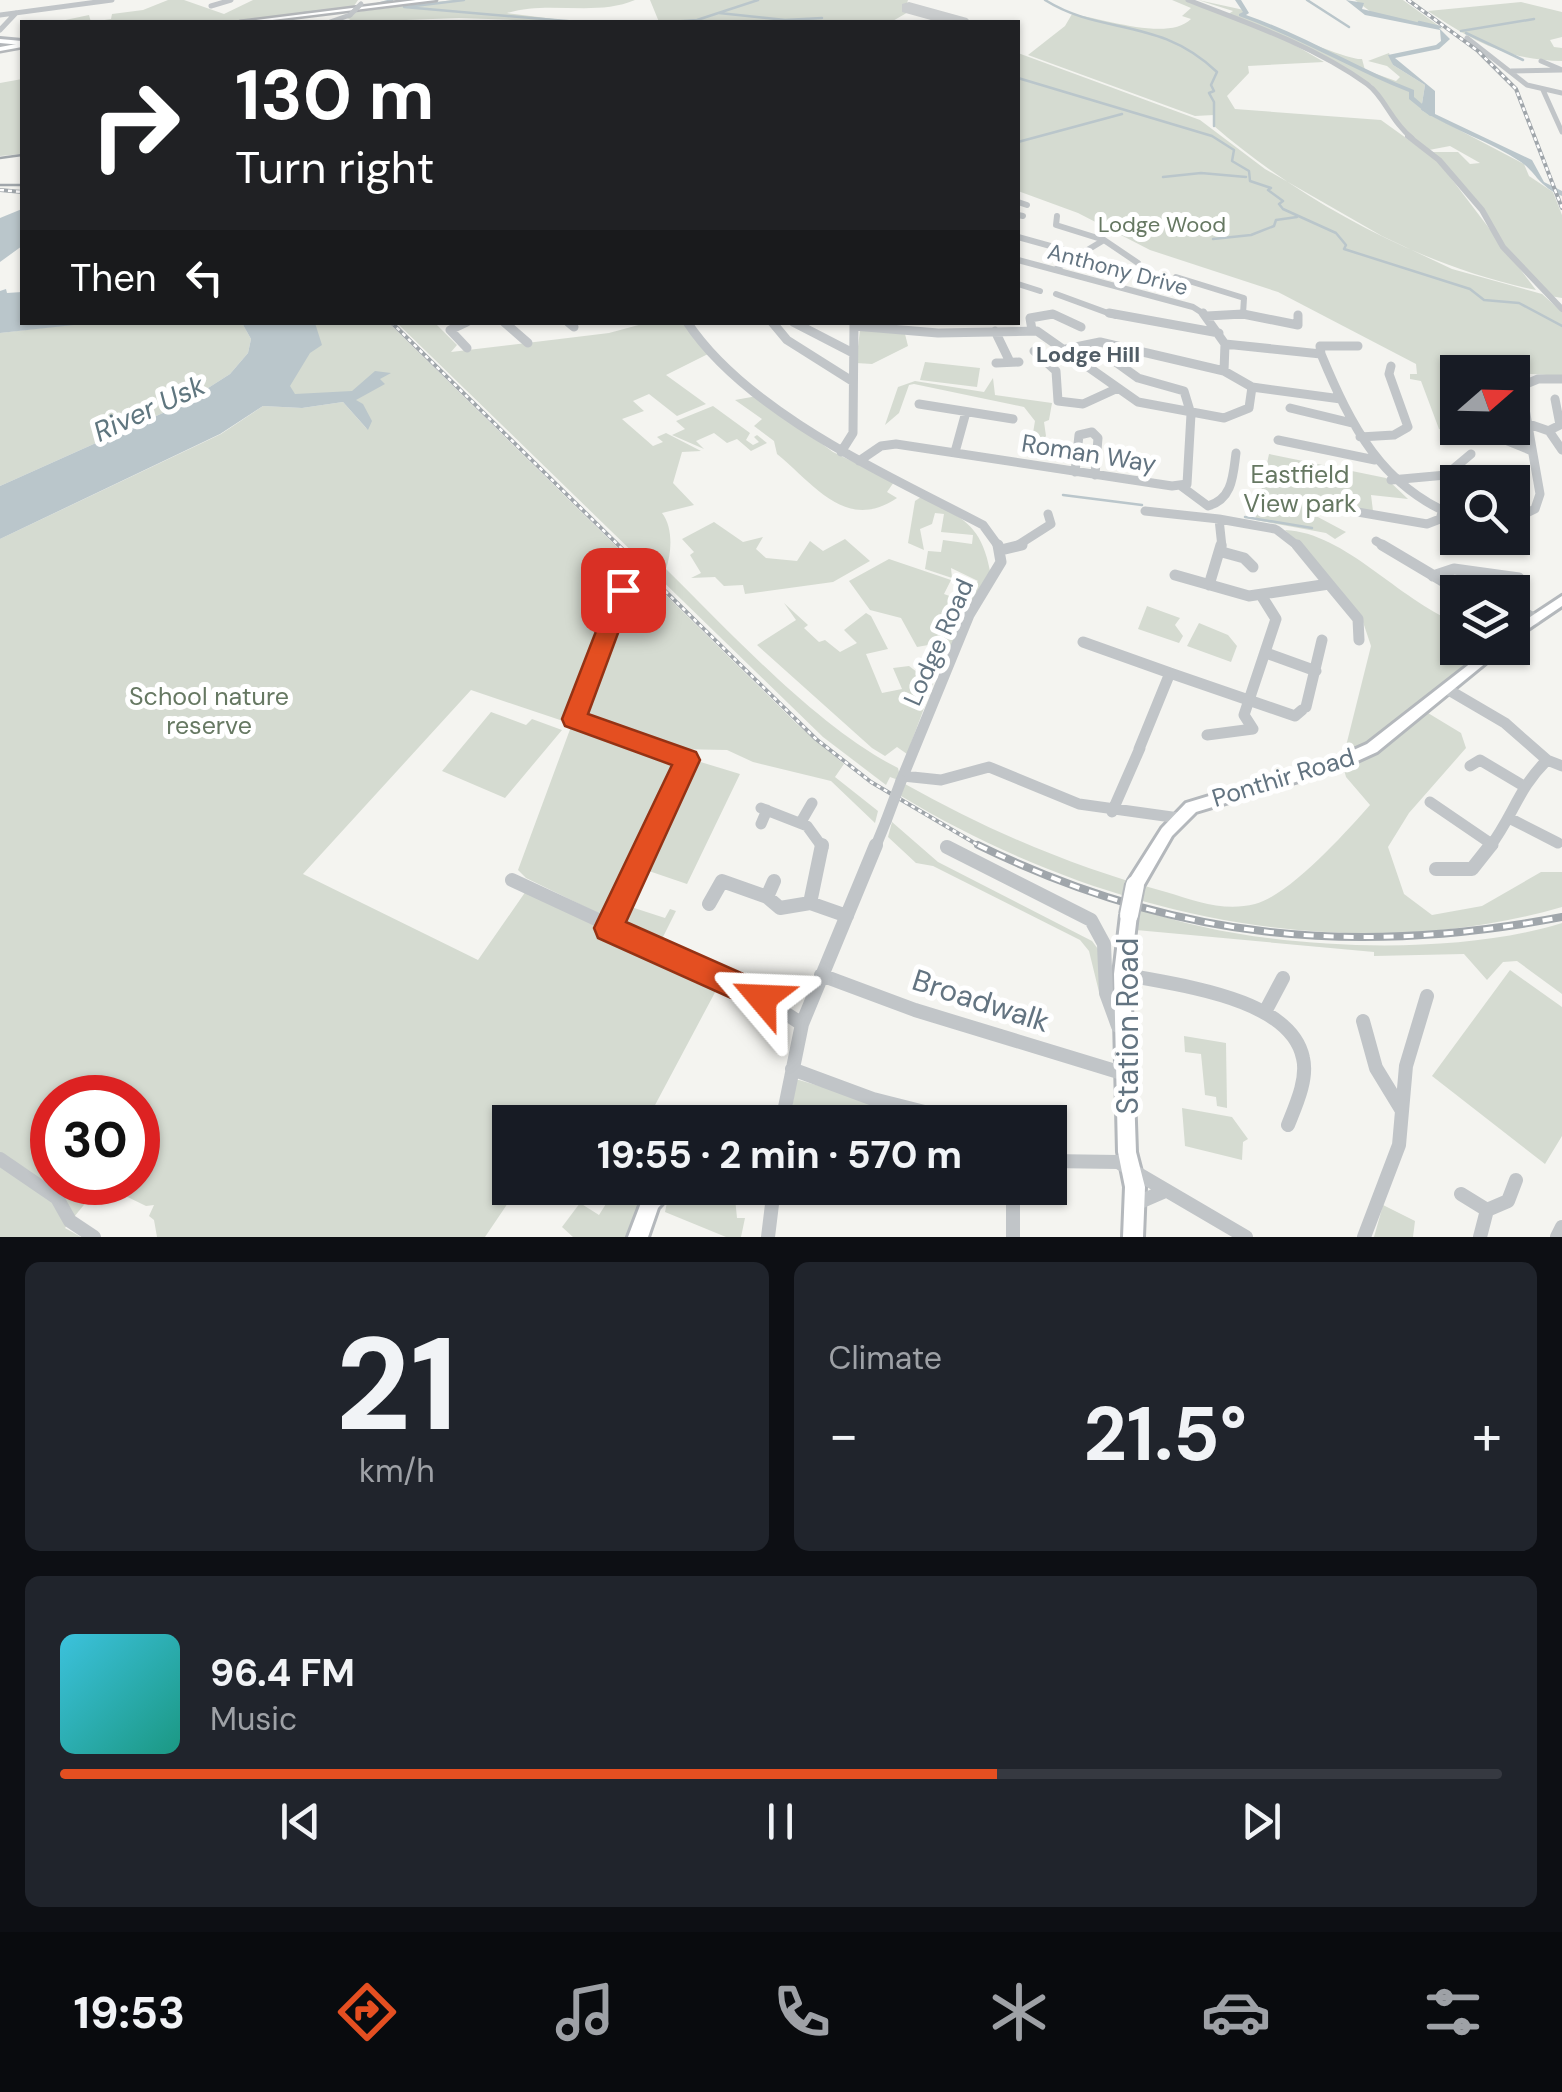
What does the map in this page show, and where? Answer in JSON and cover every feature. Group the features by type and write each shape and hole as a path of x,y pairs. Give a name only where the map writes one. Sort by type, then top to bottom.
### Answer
{"highway":[{"path":"260,20 434,0"},
{"path":"276,20 446,0"}],"main road":[{"path":"1530,623 1562,600"},
{"name":"Ponthir Road","path":"1179,818 1202,802 1342,762 1372,748 1477,665"},
{"name":"Station Road","path":"1133,1237 1135,1204 1128,1166 1122,974 1135,885 1179,818"},
{"path":"638,1237 650,1205"}],"street":[{"path":"0,15 112,0"},
{"path":"1188,0 1271,32 1368,84 1394,124 1439,160 1482,210 1503,247 1562,309"},
{"path":"336,20 350,15 362,2"},
{"path":"214,6 231,5"},
{"path":"0,30 16,13"},
{"path":"1467,38 1510,71 1546,91 1562,93"},
{"path":"1540,61 1562,70"},
{"path":"1510,71 1562,70"},
{"path":"1546,91 1559,84"},
{"path":"1546,91 1558,108 1562,132"},
{"path":"1057,216 1056,224 1104,240 1138,263"},
{"path":"1020,238 1077,255 1122,276"},
{"path":"1056,269 1104,240"},
{"name":"Anthony Drive","path":"1020,260 1187,305 1207,316 1225,344"},
{"path":"1176,277 1244,298 1244,314"},
{"path":"1020,285 1040,291"},
{"path":"1056,294 1127,320 1219,334"},
{"path":"1032,330 1030,318 1043,314 1055,314 1081,326"},
{"path":"1207,316 1244,314 1298,320 1311,328"},
{"path":"461,325 450,330 467,348"},
{"path":"507,325 528,344"},
{"path":"689,325 708,354 841,452 971,517 992,533 1001,550 1020,548 1032,540 1050,524 1048,514"},
{"path":"775,325 788,340 852,381"},
{"path":"798,325 853,353"},
{"path":"841,452 853,433 854,325"},
{"path":"868,325 964,332 1032,330 1066,349 1141,403 1191,414 1240,414 1249,408 1252,386"},
{"path":"956,325 964,332"},
{"path":"995,331 1015,362 996,363"},
{"path":"1066,349 1098,342 1224,371 1252,386 1341,399"},
{"path":"1224,371 1225,344 1321,354"},
{"path":"1358,346 1320,346 1352,423 1391,480 1413,498 1440,512"},
{"path":"1034,351 1056,371 1058,401 1083,404 1118,388"},
{"path":"1113,360 1138,378 1184,391 1191,414"},
{"path":"1360,437 1394,435 1408,427 1389,374 1391,366"},
{"path":"1530,382 1538,378 1562,379"},
{"path":"1550,430 1560,425 1555,400"},
{"path":"919,404 1013,419"},
{"path":"1290,408 1352,423"},
{"path":"955,452 966,412"},
{"name":"Roman Way","path":"859,460 890,443 1182,486 1190,478 1191,414"},
{"path":"1530,424 1558,436 1562,450"},
{"path":"1075,472 1079,435 1092,432 1098,438 1095,475"},
{"path":"1278,440 1376,460"},
{"path":"1530,441 1539,502 1530,513"},
{"path":"1520,445 1532,450"},
{"path":"1182,486 1208,506 1220,504 1227,498 1236,453"},
{"path":"1391,480 1446,475 1471,454"},
{"path":"1329,507 1427,524 1440,520"},
{"path":"1145,511 1276,529 1295,542 1358,618 1359,640"},
{"path":"1209,585 1222,552 1219,519"},
{"path":"1380,542 1440,580"},
{"name":"Lodge Road","path":"785,1105 802,1024 821,975 969,615 1001,562 1001,550"},
{"path":"1222,552 1253,566"},
{"path":"1433,576 1454,568 1501,575"},
{"path":"1175,575 1237,594 1261,595 1329,584"},
{"path":"608,928 687,760 574,719 625,577"},
{"path":"1207,734 1253,728 1244,715 1276,620 1261,595"},
{"path":"1530,617 1535,620"},
{"path":"1083,642 1295,716 1304,708 1322,640"},
{"path":"1266,654 1316,670"},
{"path":"1112,812 1170,673"},
{"path":"1447,690 1506,723 1547,760 1562,766"},
{"path":"1470,766 1480,760 1522,785"},
{"path":"1436,868 1472,868 1511,819 1522,785 1547,760"},
{"path":"902,778 941,780 989,767 1058,797 1112,812 1179,818"},
{"path":"1430,802 1494,845"},
{"path":"801,822 812,803"},
{"path":"761,824 764,809 801,822 823,842 824,860 810,892 810,904"},
{"path":"1511,819 1558,843"},
{"path":"947,846 1092,920 1104,944 1108,1002 1124,1045"},
{"path":"512,880 608,928 751,991 802,1024"},
{"path":"709,904 722,881 767,896 780,908 810,904 847,916"},
{"path":"767,896 774,881"},
{"path":"1122,974 1266,1010 1286,1026 1300,1045 1304,1061 1299,1096 1288,1125"},
{"name":"Broadwalk","path":"821,975 915,1010 1125,1074"},
{"path":"1266,1010 1283,978"},
{"path":"1364,1237 1399,1145 1413,1035 1427,996"},
{"path":"1363,1021 1372,1060 1401,1109"},
{"path":"792,1070 896,1105"},
{"path":"0,1159 57,1198 70,1222 94,1237"},
{"path":"1067,1161 1128,1166 1246,1237"},
{"path":"1461,1194 1486,1210 1506,1204 1513,1196 1516,1180"},
{"path":"1135,1204 1166,1191"},
{"path":"768,1237 772,1205"},
{"path":"1013,1205 1013,1237"},
{"path":"1480,1237 1486,1210"},
{"path":"1557,1237 1562,1227"}],"green space":[{"path":"168,0 184,0 224,14 253,0 358,0 352,9 255,20 104,20 111,19 112,14 143,10"},
{"path":"453,0 635,0 604,7 539,8 507,13 562,20 347,18 355,12"},
{"path":"650,0 908,0 906,6 959,20 910,11 894,20 658,20"},
{"path":"1172,0 1186,0 1227,15 1233,11 1198,0 1244,10 1242,15 1362,59 1365,70 1396,81 1400,77 1387,66 1368,61 1389,53 1393,65 1425,85 1421,110 1524,164 1529,176 1553,192 1562,215 1562,298 1550,296 1502,244 1486,212 1432,152 1458,152 1470,164 1480,163 1450,146 1429,150 1394,122 1372,85 1286,40 1324,62 1248,66 1249,73 1227,96 1235,109 1381,120 1438,161 1536,290 1450,265 1365,228 1248,154 1214,126 1214,115 1195,116 1028,55 1065,26 1072,14 1151,29 1181,26 1191,19 1182,16 1191,8"},
{"path":"1355,0 1403,0 1443,29 1375,15"},
{"path":"1521,2 1562,12 1562,37 1550,40 1554,47 1562,48 1562,61 1507,53 1428,11"},
{"name":"Lodge Wood","path":"1020,54 1200,120 1265,169 1382,236 1452,269 1542,294 1562,312 1562,376 1530,374 1530,355 1440,355 1439,429 1421,381 1410,379 1410,374 1417,374 1416,364 1278,292 1150,250 1078,213 1020,192"},
{"path":"20,79 20,154 0,156 0,83"},
{"path":"67,325 243,325 251,339 248,353 230,374 183,404 0,486 0,333"},
{"name":"School nature reserve","path":"299,325 391,325 797,724 844,764 835,777 878,811 875,823 831,781 753,762 727,750 674,749 583,718 677,756 681,766 608,918 526,878 518,870 572,724 471,690 303,874 478,960 526,891 720,983 655,1105 492,1105 492,1205 507,1205 485,1237 157,1237 154,1220 149,1216 154,1205 160,1205 160,1075 30,1075 30,1205 84,1205 65,1228 81,1237 0,1237 0,539 221,434 263,406 302,408 343,402 367,429 348,400 280,402"},
{"path":"399,325 437,325 457,345 451,352 609,333 639,325 688,325 708,354 666,375 706,404 677,416 649,394 633,401 644,411 622,419 653,446 663,442 657,437 666,433 701,451 682,452 673,483 694,505 662,513 670,540 666,569 807,704 868,751 898,768 901,781 890,777 886,785 823,737"},
{"path":"860,330 905,334 908,346 872,364 856,363"},
{"path":"925,362 980,368 977,387 920,380"},
{"path":"993,378 995,395 1052,403 1049,420 1044,422 1046,436 1040,444 1031,445 1035,421 1024,407 914,384 909,385 899,413 885,425 898,387 915,381 984,392"},
{"path":"757,396 833,452 894,482 887,492 897,498 862,510 832,501 777,454 774,441 754,426 762,419 735,400"},
{"path":"713,406 750,433 746,440 753,445 759,442 754,437 757,435 767,443 751,451 737,439 727,443 714,433 696,441 704,449 672,435 685,429 676,421"},
{"name":"Eastfield View park","path":"1269,454 1386,478 1408,499 1371,495 1373,511 1321,504 1316,516 1346,532 1335,539 1326,533 1255,520"},
{"path":"921,497 947,510 975,532 990,571 943,662 934,644 917,647 901,618 870,610 849,581 889,559 951,580 944,594 955,598 978,581 951,568 952,578 925,569 928,551 941,552 943,540 972,544 973,535 941,532 944,514 935,513 932,524 920,529 924,550 908,543 915,501"},
{"path":"714,522 743,542 763,537 756,549 766,558 797,561 810,541 823,551 845,539 870,561 833,582 745,594 743,585 724,586 715,577 691,578 701,573 690,555 694,552 682,539"},
{"path":"1285,530 1329,542 1440,614 1440,665 1477,665 1423,710 1461,733 1466,748 1409,813 1388,847 1404,894 1432,915 1482,906 1541,872 1562,872 1562,907 1478,925 1393,933 1307,931 1221,919 1137,899 1055,872 976,837 901,796 905,784 1032,846 1199,902 1221,906 1255,904 1284,889 1317,861 1370,805 1346,777 1342,762 1371,646 1361,616"},
{"path":"784,603 808,625 804,628 819,642 825,640 840,652 857,643 844,630 866,613 871,616 888,649 866,654 882,693 902,689 893,668 909,666 933,684 907,754 897,747 885,756 872,748 757,645 796,620"},
{"path":"1147,606 1180,618 1175,625 1183,636 1179,643 1138,629"},
{"path":"1199,623 1228,635 1237,646 1231,662 1187,646"},
{"path":"491,712 526,725 532,719 562,730 505,798 442,771"},
{"path":"694,760 740,774 687,884 640,868"},
{"path":"892,822 938,862 1092,941 1098,949 1100,996 1089,951 1080,940 933,866 916,863 888,837"},
{"path":"625,905 665,918 670,909 676,911 659,945 624,928"},
{"path":"1140,909 1237,934 1350,945 1464,942 1562,923 1562,994 1517,961 1503,962 1487,980 1464,954 1374,956 1374,952 1136,930"},
{"path":"1510,970 1562,1007 1562,1136 1545,1164 1432,1076"},
{"path":"1184,1036 1226,1043 1227,1108 1217,1106 1216,1097 1205,1095 1201,1054 1185,1052"},
{"path":"799,1080 884,1105 792,1105"},
{"path":"1182,1108 1232,1117 1248,1139 1243,1142 1242,1160 1185,1146"},
{"path":"578,1205 599,1215 605,1205 643,1205 629,1237 573,1237 562,1227"},
{"path":"666,1205 736,1205 737,1218 745,1218 741,1237 726,1237 665,1212"},
{"path":"1383,1205 1415,1221 1413,1237 1374,1237"}],"shaded area":[{"path":"1346,0 1364,3 1362,9 1438,27 1450,39 1439,49 1395,58 1435,91 1435,114 1532,160 1544,182 1562,191 1562,196 1509,155 1421,110 1425,85 1393,65 1388,55 1436,45 1441,41 1440,30 1365,15"},
{"path":"20,210 20,247 0,262 0,218"},
{"path":"0,291 20,292 20,325 74,325 0,333"},
{"path":"243,325 316,325 322,345 310,353 290,386 295,394 352,391 375,371 391,373 380,379 385,384 356,400 363,404 372,421 368,430 343,402 302,408 263,406 220,434 0,539 0,486 183,404 230,374 248,353 251,339"}],"waterway":[{"path":"370,6 392,0"},
{"path":"406,7 464,0"},
{"path":"697,20 758,0"},
{"path":"1045,0 1088,19 1152,34 1195,54 1217,72 1211,85 1214,91 1209,93 1214,102 1214,126"},
{"path":"1238,0 1246,13 1241,15 1412,91 1411,98 1432,115"},
{"path":"1307,0 1349,27"},
{"path":"404,7 555,20"},
{"path":"304,13 352,8"},
{"path":"719,13 785,20 822,18"},
{"path":"1461,31 1534,19"},
{"path":"1419,22 1440,27"},
{"path":"1466,33 1523,60"},
{"path":"1020,79 1212,136 1234,150 1232,161 1249,171 1250,181 1271,188 1268,190 1283,201 1279,204 1283,209 1336,233 1346,245 1344,249 1470,289 1484,300 1519,303 1562,326"},
{"path":"1020,141 1122,114"},
{"path":"1163,177 1201,173 1246,177"},
{"path":"1213,239 1251,235 1274,226 1276,220 1297,217"},
{"path":"1063,495 1142,505"},
{"path":"1245,517 1312,528"}],"runway":[{"path":"909,8 953,20"}],"tram line":[{"path":"0,158 20,155"},
{"path":"0,185 20,185"}],"railway":[{"path":"1408,0 1478,51 1516,89 1562,208"},
{"path":"0,190 20,192"},
{"path":"394,325 816,739 871,782 983,848"},
{"path":"978,845 1050,877 1121,902 1192,920 1264,931 1336,937 1410,936 1562,917"}],"district":[{"name":"Lodge Hill","path":"1088,354"}],"route":[{"path":"623,590 574,719 687,760 608,928 762,998"}],"water label":[{"name":"River Usk","path":"149,408"}]}
